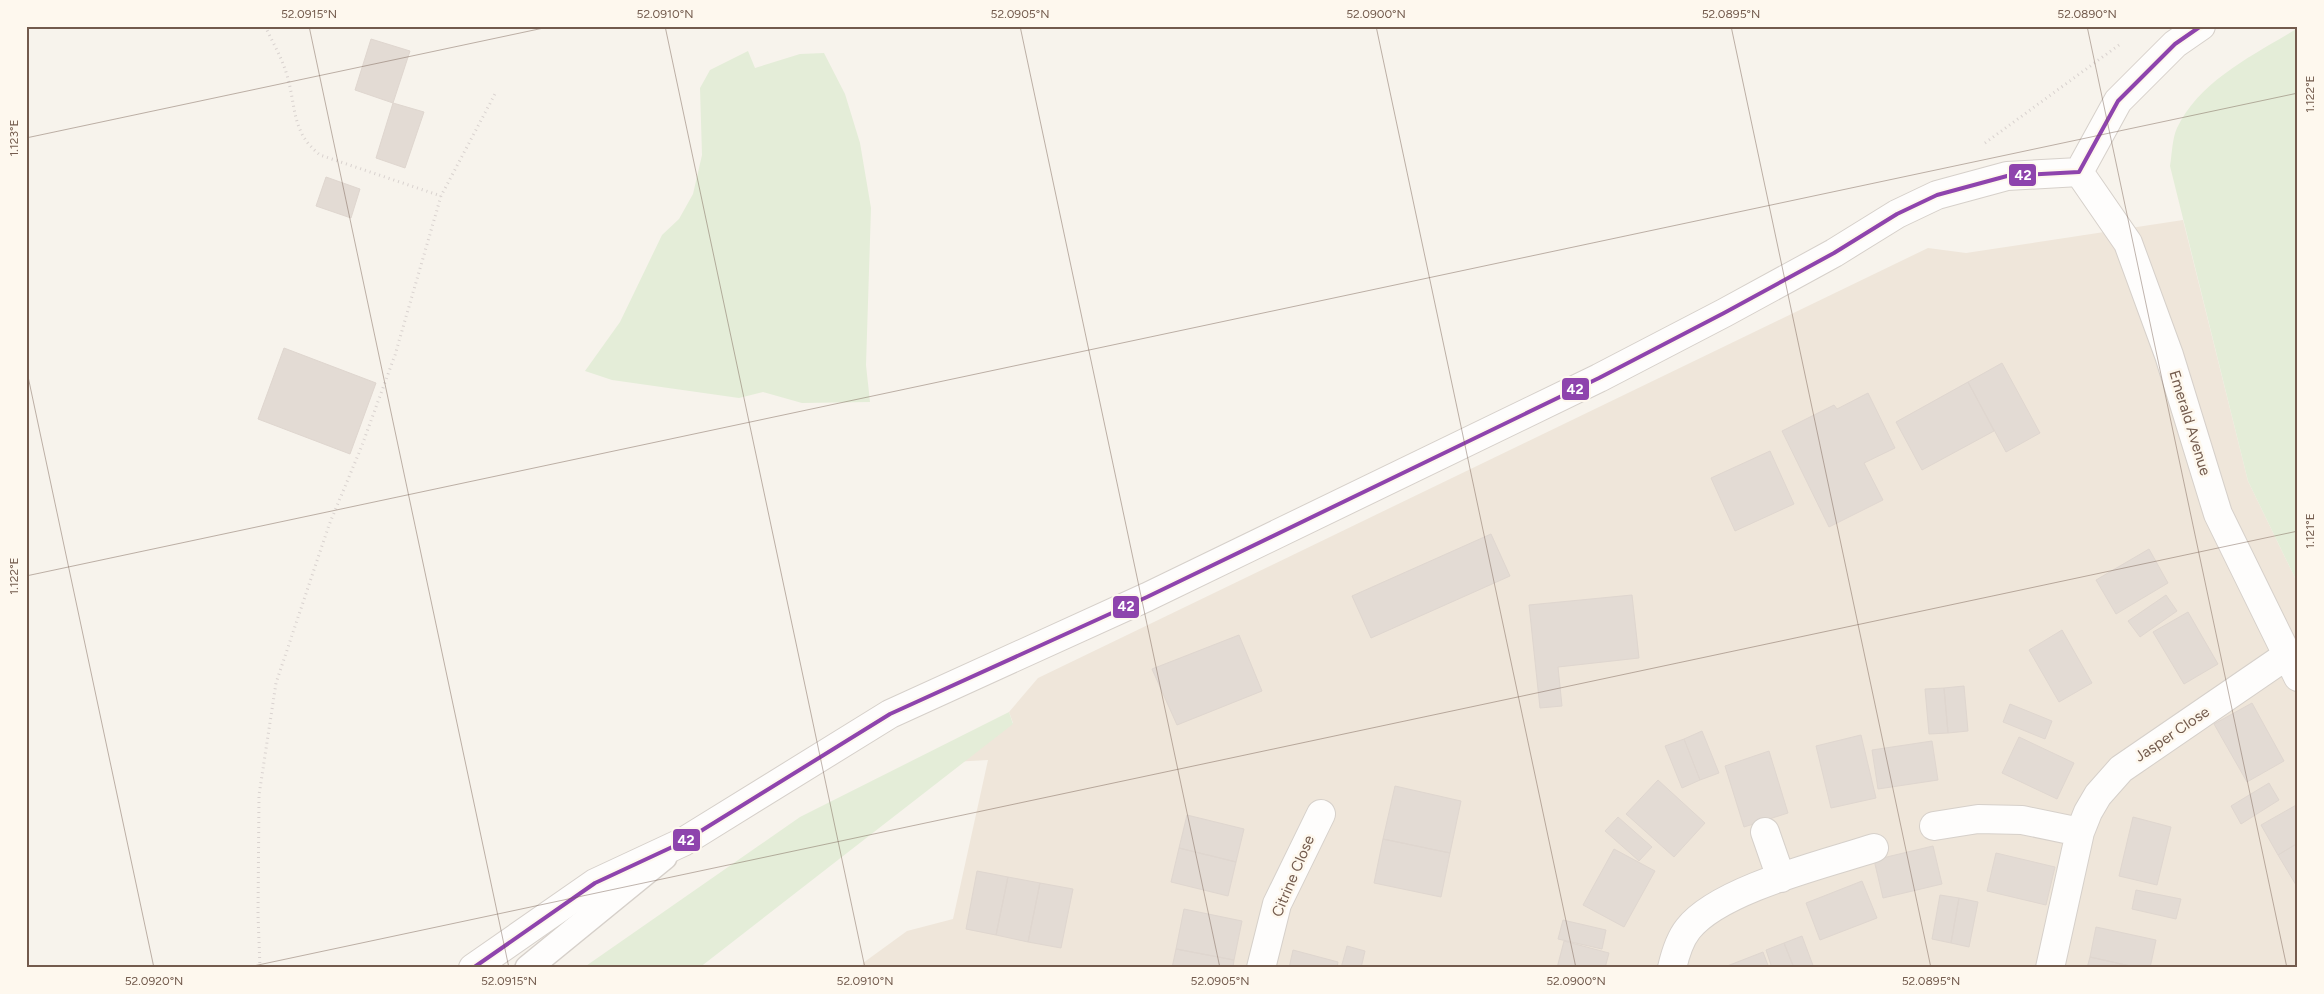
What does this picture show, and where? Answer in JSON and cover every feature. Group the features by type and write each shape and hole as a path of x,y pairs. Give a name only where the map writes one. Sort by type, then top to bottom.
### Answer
{"street":[{"path":"473,968 595,883 683,842 890,714 1147,597 1599,378 1724,313 1834,253 1897,214 1937,194 2008,176 2079,172 2118,101 2175,44 2201,26"},
{"name":"Emerald Avenue","path":"2079,172 2128,243 2169,356 2218,514 2292,666"},
{"name":"Jasper Close","path":"2050,968 2080,832 2088,812 2098,795 2121,769 2292,666"},
{"name":"Citrine Close","path":"1261,968 1277,904 1320,814"},
{"path":"1934,826 1978,819 2022,820 2080,832"},
{"path":"1765,832 1782,878"},
{"path":"1672,968 1675,956 1688,929 1708,911 1742,892 1874,848"}],"lane":[{"path":"528,968 683,842"}],"path":[{"path":"265,26 286,70 300,134 307,144 320,154 441,196"},
{"path":"1977,148 2127,40"},
{"path":"260,968 258,915 259,795 276,683 329,525 361,448 395,355 441,196 496,92"}],"shaded area":[{"path":"2183,220 2248,481 2298,584 2298,968 862,968 863,963 907,931 953,919 988,760 935,763 1013,723 1009,712 1038,678 1928,248 1966,253"}],"green space":[{"path":"2298,28 2298,584 2248,481 2170,166 2175,132 2187,111 2199,96 2214,82 2246,59"},
{"path":"748,51 755,68 800,54 824,53 845,94 860,143 871,208 866,365 870,402 802,403 763,392 739,398 612,380 585,371 620,322 662,235 679,219 693,194 702,155 700,88 710,70"},
{"path":"1009,712 1013,724 699,968 583,968 800,817"}],"building":[{"path":"371,39 410,51 393,103 355,90"},
{"path":"393,103 424,112 405,168 376,158"},
{"path":"326,177 360,189 351,218 316,206"},
{"path":"284,348 376,383 350,454 258,419"},
{"path":"2002,363 2040,433 2006,452 1968,382"},
{"path":"1968,382 1994,431 1922,470 1896,422"},
{"path":"1868,393 1895,448 1864,463 1883,500 1829,527 1782,431 1834,405 1837,409"},
{"path":"1770,451 1794,504 1735,531 1711,478"},
{"path":"1491,534 1510,576 1371,638 1352,596"},
{"path":"2149,549 2168,583 2116,614 2096,580"},
{"path":"1632,595 1639,658 1558,667 1562,706 1540,708 1529,605"},
{"path":"2166,595 2177,611 2140,637 2128,621"},
{"path":"2188,612 2218,664 2184,684 2153,632"},
{"path":"2062,630 2092,683 2059,702 2029,650"},
{"path":"1239,635 1262,691 1177,725 1152,669"},
{"path":"1964,686 1968,731 1948,733 1944,688"},
{"path":"1944,688 1948,733 1929,734 1925,689"},
{"path":"2252,703 2284,761 2247,782 2214,724"},
{"path":"2010,704 2052,721 2045,739 2003,722"},
{"path":"1702,731 1719,773 1700,780 1684,739"},
{"path":"1861,735 1876,798 1831,808 1816,746"},
{"path":"2019,737 2074,763 2057,799 2002,773"},
{"path":"1684,739 1700,780 1682,788 1665,746"},
{"path":"1932,741 1938,780 1878,789 1872,750"},
{"path":"1769,751 1788,813 1744,827 1725,766"},
{"path":"1658,780 1705,823 1674,857 1626,814"},
{"path":"2269,783 2279,800 2241,824 2231,806"},
{"path":"1395,786 1461,801 1450,853 1383,839"},
{"path":"2298,804 2298,843 2278,855 2261,825"},
{"path":"1187,815 1244,829 1236,862 1179,848"},
{"path":"1618,817 1652,847 1639,861 1605,831"},
{"path":"2133,817 2171,827 2157,885 2119,876"},
{"path":"1383,839 1450,853 1441,897 1374,883"},
{"path":"2298,843 2298,884 2296,885 2278,855"},
{"path":"1933,846 1942,884 1883,898 1874,860"},
{"path":"1179,848 1236,862 1228,896 1171,882"},
{"path":"1614,849 1655,871 1624,927 1583,905"},
{"path":"1996,853 2055,867 2046,905 1987,891"},
{"path":"977,871 1008,877 996,935 966,929"},
{"path":"1008,877 1040,883 1028,942 996,935"},
{"path":"1862,881 1877,918 1820,940 1806,903"},
{"path":"1040,883 1073,889 1061,948 1028,942"},
{"path":"2136,890 2181,899 2176,919 2132,909"},
{"path":"1940,895 1959,898 1951,943 1932,939"},
{"path":"1959,898 1978,902 1969,947 1951,943"},
{"path":"1184,909 1242,921 1234,960 1176,949"},
{"path":"1563,920 1606,930 1602,949 1558,939"},
{"path":"2096,927 2156,940 2150,968 2139,968 2090,957"},
{"path":"1802,936 1814,968 1794,968 1784,943"},
{"path":"1564,941 1609,953 1605,968 1557,968"},
{"path":"1784,943 1794,968 1772,968 1766,950"},
{"path":"1347,946 1365,951 1361,968 1341,968"},
{"path":"1176,949 1234,960 1233,968 1172,968"},
{"path":"1293,950 1338,962 1337,968 1289,968"},
{"path":"1763,952 1769,968 1722,968"},
{"path":"2090,957 2139,968 2087,968"}],"transit line":[{"name":"42","path":"473,968 595,883 683,842 890,714 1147,597 1599,378 1834,253 1897,214 1937,195 2007,176 2079,172 2118,101 2175,44 2201,26"}]}
